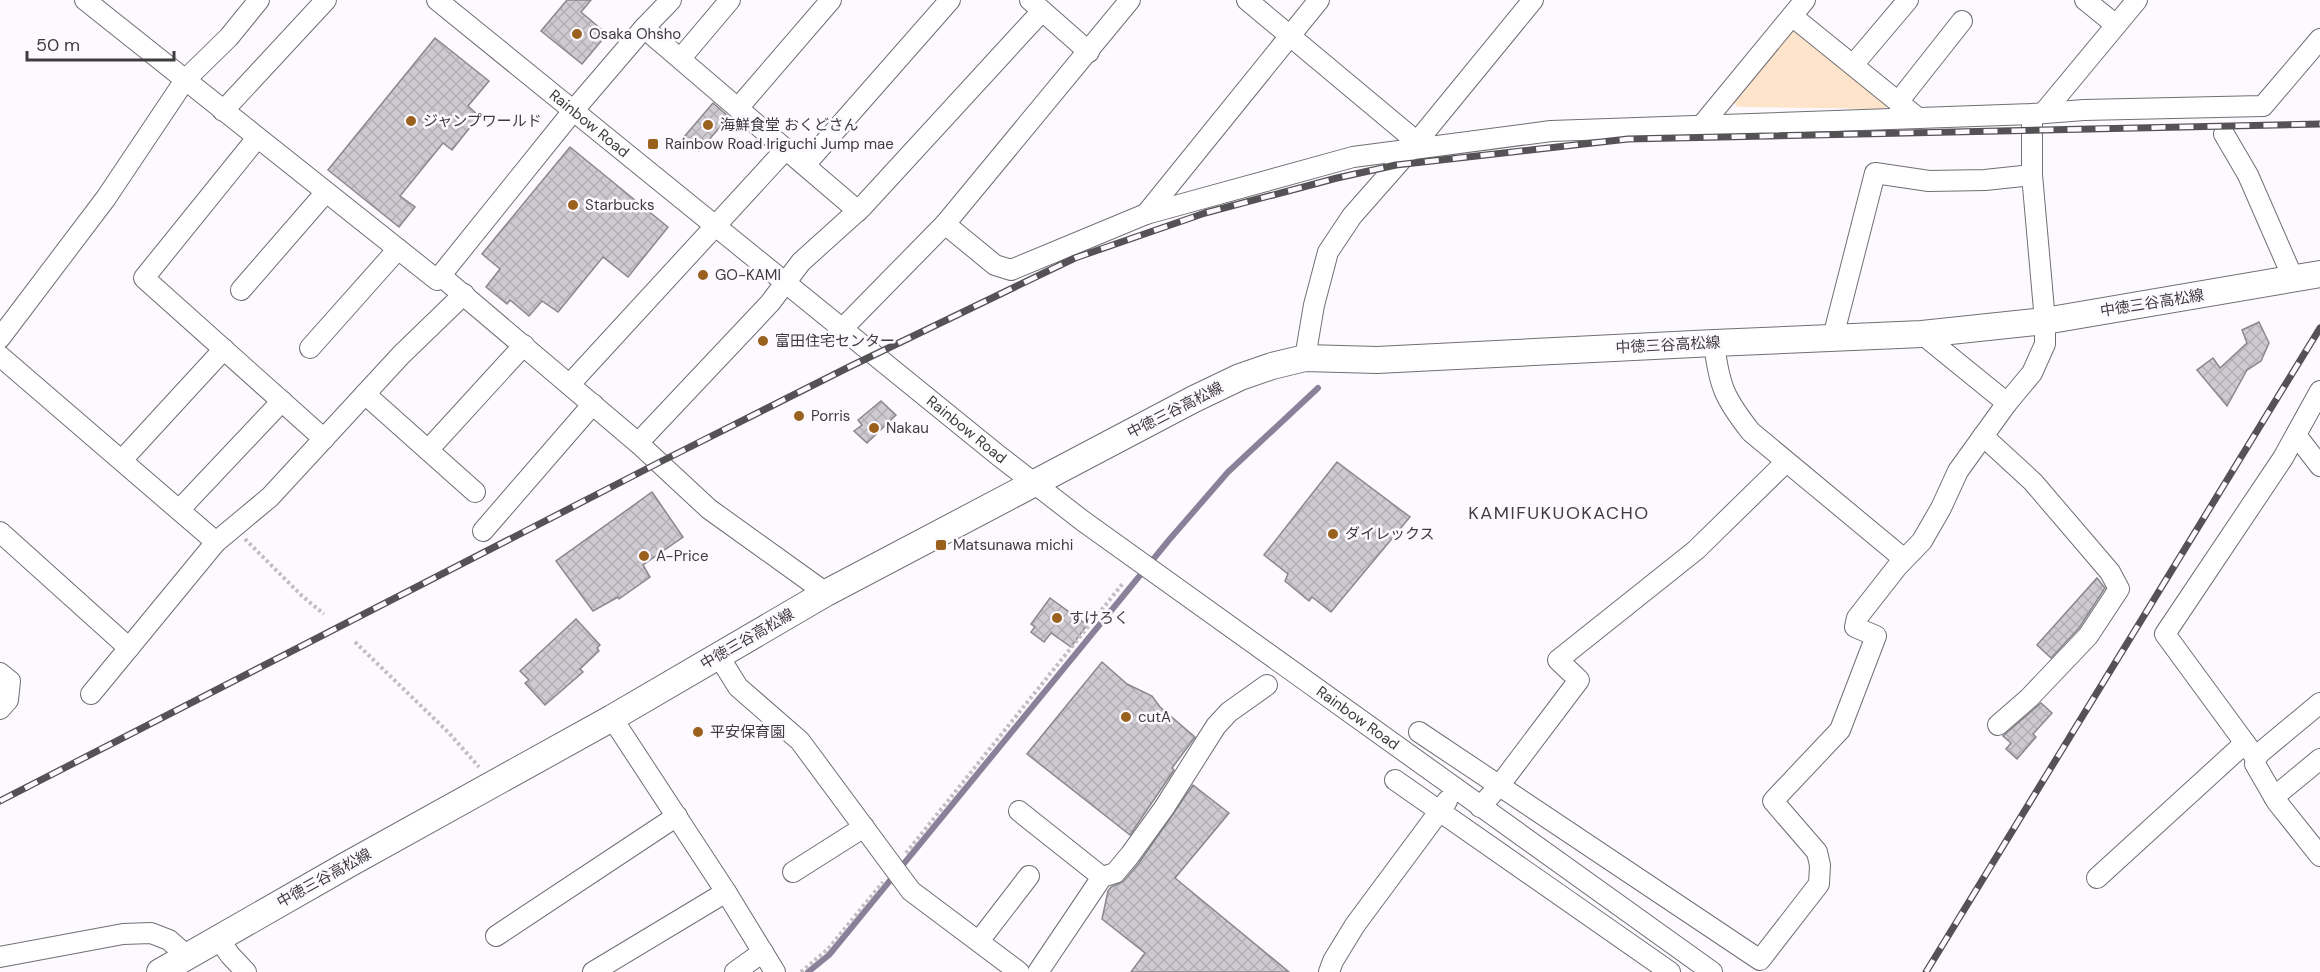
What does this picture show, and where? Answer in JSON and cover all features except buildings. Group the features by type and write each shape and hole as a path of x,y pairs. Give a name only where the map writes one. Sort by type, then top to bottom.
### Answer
{"main road":[{"name":"中徳三谷高松線","path":"160,972 612,718 826,593 1194,399 1231,381 1272,366 1305,358 1377,360 1922,334 2045,321 2320,274"}],"street":[{"path":"85,0 437,280 573,111 671,0"},
{"path":"0,338 106,198 185,80 229,37 259,0"},
{"path":"223,111 326,0"},
{"name":"Rainbow Road","path":"437,0 842,329 1093,528 1712,972"},
{"path":"681,58 730,0"},
{"path":"738,108 831,0"},
{"path":"805,165 950,0"},
{"path":"842,329 945,224 1130,0"},
{"path":"1247,0 1414,145"},
{"path":"1146,214 1319,0"},
{"path":"1305,358 1314,305 1328,252 1352,216 1414,145 1533,0"},
{"path":"1702,125 1805,0"},
{"path":"1853,65 1908,0"},
{"path":"2085,0 2116,25"},
{"path":"1419,732 1760,960 1784,928 1807,903 1819,884 1820,865 1816,852 1773,801 1840,730 1876,636 1855,627 1855,623 1863,609 1927,533 1958,471 2022,386 2039,359 2045,344 2032,175 2038,113 2137,0"},
{"path":"638,443 747,329 801,262 858,211 1036,6 1089,52"},
{"path":"1792,16 1918,118"},
{"path":"1898,102 1962,21"},
{"path":"644,28 858,211"},
{"path":"945,224 995,265 1011,270 1146,214 1353,157 1414,145 1551,130 2263,106 2320,39"},
{"path":"2224,134 2248,175 2293,278"},
{"path":"257,138 144,278 324,439"},
{"path":"570,384 786,149"},
{"path":"1833,337 1875,173 1929,181 1985,180 2032,175"},
{"path":"241,290 326,192"},
{"path":"310,348 398,249"},
{"path":"441,276 638,443 709,509 826,593"},
{"path":"91,694 216,542 270,497 401,355 464,294"},
{"path":"1922,334 2007,403"},
{"path":"1714,343 1718,378 1732,408 1751,432 1904,559"},
{"path":"428,450 524,345"},
{"path":"122,460 224,349"},
{"path":"0,356 216,542"},
{"path":"2320,391 2283,459 2165,634 2251,750 2258,771 2274,797 2320,856"},
{"path":"364,394 475,492"},
{"path":"179,510 282,401"},
{"path":"483,531 593,404"},
{"path":"2296,435 2320,466"},
{"path":"1983,436 2033,483 2110,572 2119,589 2088,636 2029,698 1998,725"},
{"path":"1480,807 1499,786 1580,680 1558,660 1696,550 1786,462"},
{"path":"0,532 129,648"},
{"path":"718,655 738,687 800,741 911,891 1019,972"},
{"path":"0,673 10,681 8,700 0,709"},
{"path":"1038,972 1102,878 1115,873 1130,855 1164,808 1216,726 1229,712 1267,685"},
{"path":"2097,878 2251,750 2320,703"},
{"path":"612,718 726,892 775,972"},
{"path":"2274,797 2320,759"},
{"path":"1395,780 1670,972"},
{"path":"1329,972 1333,961 1355,925 1456,790"},
{"path":"1018,811 1102,878"},
{"path":"496,936 677,816"},
{"path":"793,872 864,827"},
{"path":"979,941 1029,876"},
{"path":"593,972 726,892"},
{"path":"0,957 123,934 151,933 169,939 186,956"},
{"path":"218,938 246,972"},
{"path":"735,972 763,952"}],"path":[{"path":"234,528 302,596 324,614"},
{"path":"801,972 828,949 896,872 1124,582"},
{"path":"355,642 448,732 494,783"}],"shaded area":[{"path":"1794,27 1889,104 1884,109 1738,107 1733,103"}],"waterway":[{"path":"808,972 829,955 1169,540 1228,472 1318,388"}],"railway":[{"path":"0,801 849,367 1075,258 1205,213 1396,165 1628,139 2320,124"},
{"path":"1926,972 2320,328"}],"place":[{"name":"Osaka Ohsho","path":"577,34"},
{"name":"ジャンプワールド","path":"411,121"},
{"name":"海鮮食堂 おくどさん","path":"708,125"},
{"name":"Rainbow Road Iriguchi Jump mae","path":"653,144"},
{"name":"Starbucks","path":"573,205"},
{"name":"GO-KAMI","path":"703,275"},
{"name":"富田住宅センター","path":"763,341"},
{"name":"Porris","path":"799,416"},
{"name":"Nakau","path":"874,428"},
{"name":"ダイレックス","path":"1333,534"},
{"name":"Matsunawa michi","path":"941,545"},
{"name":"A-Price","path":"644,556"},
{"name":"すけろく","path":"1057,618"},
{"name":"cutA","path":"1126,717"},
{"name":"平安保育園","path":"698,732"}],"district":[{"name":"KAMIFUKUOKACHO","path":"1559,513"}]}
